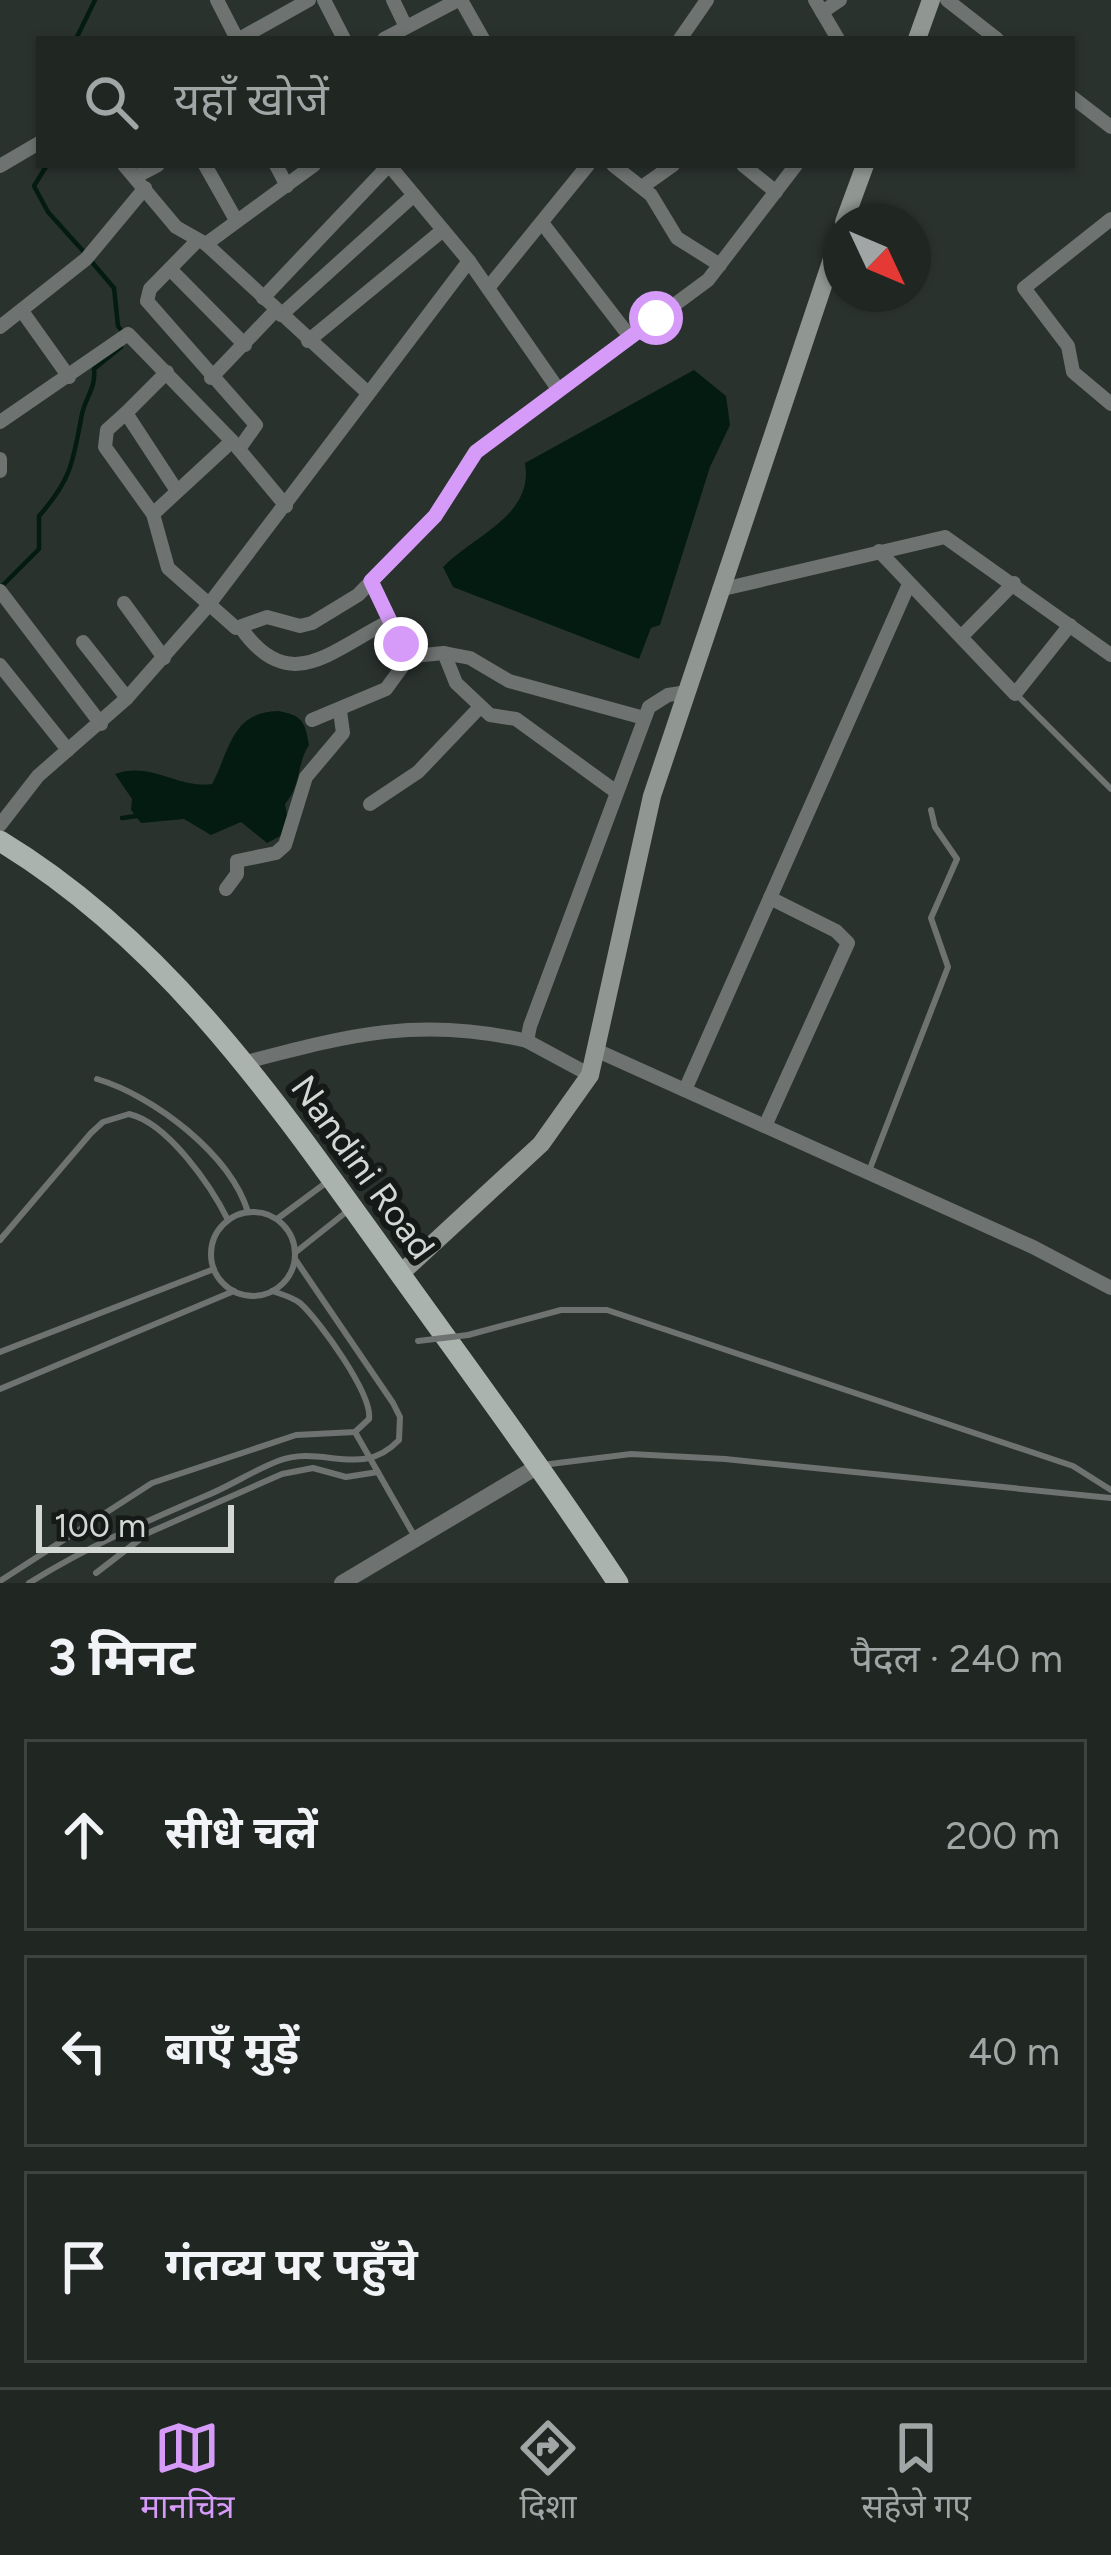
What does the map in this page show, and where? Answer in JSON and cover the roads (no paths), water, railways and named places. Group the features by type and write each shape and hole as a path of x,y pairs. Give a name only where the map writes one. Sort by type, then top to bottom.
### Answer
{"main road":[{"path":"917,36 932,0"},
{"path":"851,204 864,168"},
{"path":"400,1274 541,1144 590,1075 652,796 823,285"},
{"name":"Nandini Road","path":"0,842 99,910 157,962 246,1062 540,1465 618,1583"}],"street":[{"path":"217,0 236,36"},
{"path":"269,0 274,36"},
{"path":"244,36 309,0"},
{"path":"324,0 342,36"},
{"path":"393,0 406,27"},
{"path":"389,36 460,0 481,36"},
{"path":"682,36 707,0"},
{"path":"836,36 818,6 840,0"},
{"path":"946,0 993,36"},
{"path":"1075,99 1111,127"},
{"path":"0,166 36,145"},
{"path":"127,168 176,227 202,242 368,393"},
{"path":"69,376 8,317 89,255 155,168"},
{"path":"207,168 236,220"},
{"path":"278,168 287,186"},
{"path":"153,514 256,425 147,301 150,289 202,242 310,168"},
{"path":"263,298 386,168"},
{"path":"392,168 469,261 558,389"},
{"path":"617,168 642,188 677,238 720,265"},
{"path":"642,188 669,168"},
{"path":"747,168 776,192"},
{"path":"241,628 267,617 300,626 344,606 435,516 476,452 708,280 794,168"},
{"path":"488,288 543,224 578,169"},
{"path":"212,378 414,195"},
{"path":"1111,219 1024,288 1068,346 1073,372 1111,404"},
{"path":"543,224 630,337"},
{"path":"308,341 443,230"},
{"path":"0,825 25,791 101,724 164,658 286,506 469,261"},
{"path":"170,269 244,345"},
{"path":"0,422 126,336 236,445 286,506"},
{"path":"167,372 107,430 105,447 153,514 164,561 206,607 241,628 264,656 286,665 336,652 390,621"},
{"path":"126,413 177,491"},
{"path":"0,459 0,471"},
{"path":"719,590 945,536 1111,655"},
{"path":"879,551 1016,694 1070,625"},
{"path":"313,720 386,689 403,668 390,621 371,581"},
{"path":"962,636 1013,583"},
{"path":"685,1090 909,584"},
{"path":"2,592 101,724"},
{"path":"124,603 164,658"},
{"path":"83,642 127,698"},
{"path":"403,657 444,653 481,662 509,681 644,718"},
{"path":"444,653 455,683 481,706 500,719 516,719 615,791"},
{"path":"0,665 68,750"},
{"path":"526,1041 644,718 656,700 687,692"},
{"path":"370,804 418,772 481,706"},
{"path":"226,889 237,874 236,861 276,853 285,845 301,787 343,733 340,711"},
{"path":"765,1126 848,943 836,931 770,898"},
{"path":"246,1062 395,1027 469,1029 526,1041 590,1075"},
{"path":"598,1051 1111,1288"},
{"path":"342,1583 540,1465"}],"lane":[{"path":"1016,694 1111,789"},
{"path":"868,1172 948,967 932,918 957,860 934,827 931,810"},
{"path":"97,1079 156,1103 230,1176 248,1212"},
{"path":"0,1240 91,1133 129,1114 151,1124 207,1180 228,1220"},
{"path":"277,1219 331,1179"},
{"path":"272,1291 291,1272 296,1255 352,1207"},
{"path":"0,1581 152,1484 296,1436 355,1432 369,1420 369,1398 299,1303 272,1291 247,1295 234,1291 214,1269 213,1242 228,1220 248,1212 277,1219 400,1418 399,1440 372,1460 347,1463 314,1454 277,1462 133,1523 29,1583"},
{"path":"0,1352 214,1269"},
{"path":"0,1389 234,1291"},
{"path":"418,1341 468,1335 561,1310 607,1310 1073,1466 1111,1494"},
{"path":"355,1432 415,1537"},
{"path":"540,1465 632,1454 1111,1494"},
{"path":"96,1573 148,1533 281,1474 313,1468 346,1478 378,1472"}],"waterway":[{"path":"77,36 95,0"},
{"path":"45,168 34,186 48,212 84,252"},
{"path":"91,261 114,288 118,326 124,334"},
{"path":"3,585 39,549 39,516 70,469 94,369 121,347"},
{"path":"122,818 137,816"}]}
